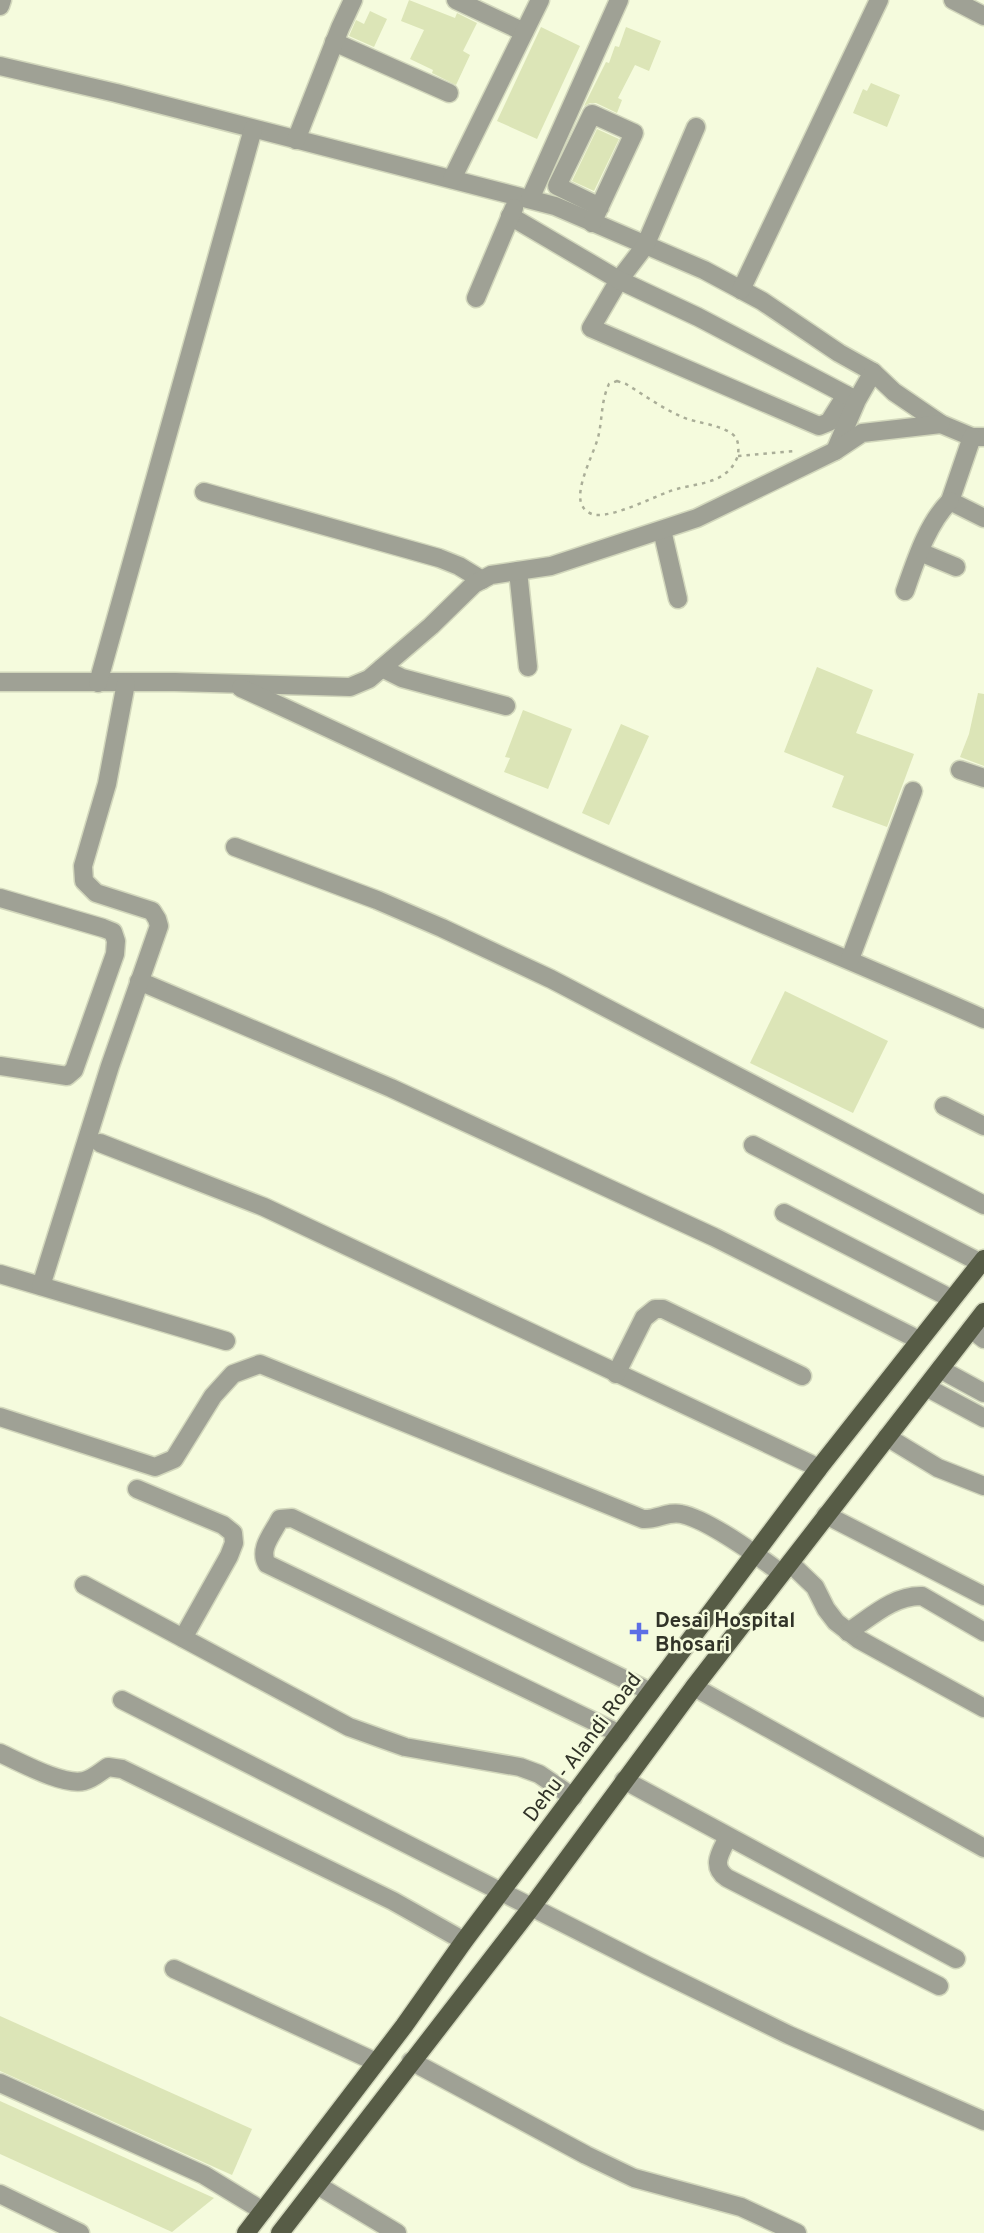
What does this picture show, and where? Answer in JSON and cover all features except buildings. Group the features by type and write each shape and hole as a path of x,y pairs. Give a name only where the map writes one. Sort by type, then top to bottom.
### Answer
{"main road":[{"name":"Dehu - Alandi Road","path":"246,2233 819,1468 982,1261"},
{"path":"280,2233 531,1908 624,1780 826,1515 940,1369 977,1334 984,1312"}],"street":[{"path":"0,5 2,0"},
{"path":"296,140 353,0"},
{"path":"456,0 524,32"},
{"path":"452,179 540,0"},
{"path":"476,298 510,216 525,197 619,0"},
{"path":"741,290 878,0"},
{"path":"953,0 984,16"},
{"path":"334,42 449,93"},
{"path":"0,66 596,215"},
{"path":"596,215 634,133 592,114 557,186 596,215 645,246 704,270 741,290 873,372 894,392 941,424 978,437 950,501 940,511 920,552 905,591"},
{"path":"696,127 645,246 619,280 591,328 819,426 829,422 873,372"},
{"path":"98,683 253,129"},
{"path":"510,216 619,280 698,317 852,398"},
{"path":"835,451 852,398"},
{"path":"0,682 231,683 349,687 369,679 474,584 491,575 551,566 697,518 835,451 862,433 941,424"},
{"path":"204,492 439,558 482,580"},
{"path":"950,501 984,518"},
{"path":"662,530 678,599"},
{"path":"920,552 956,567"},
{"path":"518,571 528,667"},
{"path":"382,668 402,678 506,706"},
{"path":"41,1286 159,926 152,911 91,889 84,881 83,866 107,784 126,683"},
{"path":"231,683 603,855 754,921 850,959 984,1019"},
{"path":"960,771 984,778"},
{"path":"850,959 913,791"},
{"path":"235,848 377,900 551,979 984,1205"},
{"path":"0,898 103,928 113,932 116,941 115,954 75,1070 67,1076 0,1066"},
{"path":"139,981 391,1088 714,1237 919,1340"},
{"path":"944,1106 984,1126"},
{"path":"100,1143 264,1207 819,1468"},
{"path":"753,1145 982,1261"},
{"path":"784,1213 952,1299"},
{"path":"0,1274 226,1341"},
{"path":"616,1374 644,1318 655,1309 663,1309 802,1376"},
{"path":"0,1417 155,1467 174,1459 213,1396 233,1374 260,1364 643,1519 654,1520 671,1513 696,1519 755,1554 806,1576 826,1609 848,1632 984,1708"},
{"path":"940,1369 984,1393"},
{"path":"926,1387 984,1418"},
{"path":"887,1437 938,1468 984,1486"},
{"path":"136,1489 223,1525 233,1533 234,1543 229,1556 183,1638"},
{"path":"826,1515 984,1596"},
{"path":"620,1734 267,1564 263,1551 280,1519 292,1518 652,1692"},
{"path":"84,1585 367,1735 405,1747 520,1768 539,1774 573,1797"},
{"path":"848,1632 898,1599 910,1596 922,1596 984,1632"},
{"path":"695,1687 984,1849"},
{"path":"122,1700 531,1908 789,2035 984,2121"},
{"path":"0,1753 61,1779 78,1782 88,1780 108,1767 122,1769 393,1901 464,1941"},
{"path":"624,1780 956,1959"},
{"path":"728,1837 717,1866 720,1873 727,1878 939,1986"},
{"path":"174,1969 376,2062"},
{"path":"411,2061 634,2178 728,2203 796,2233"},
{"path":"0,2083 204,2175 263,2211"},
{"path":"317,2185 397,2233"},
{"path":"0,2193 80,2233"}],"path":[{"path":"617,381 683,418 733,435 738,441 738,456 730,470 717,480 670,491 625,509 596,515 582,507 579,493 598,438 602,403 609,384 617,381"},
{"path":"738,456 800,450 807,453 810,463"}],"place":[{"name":"Desai Hospital Bhosari","path":"639,1632"}]}
